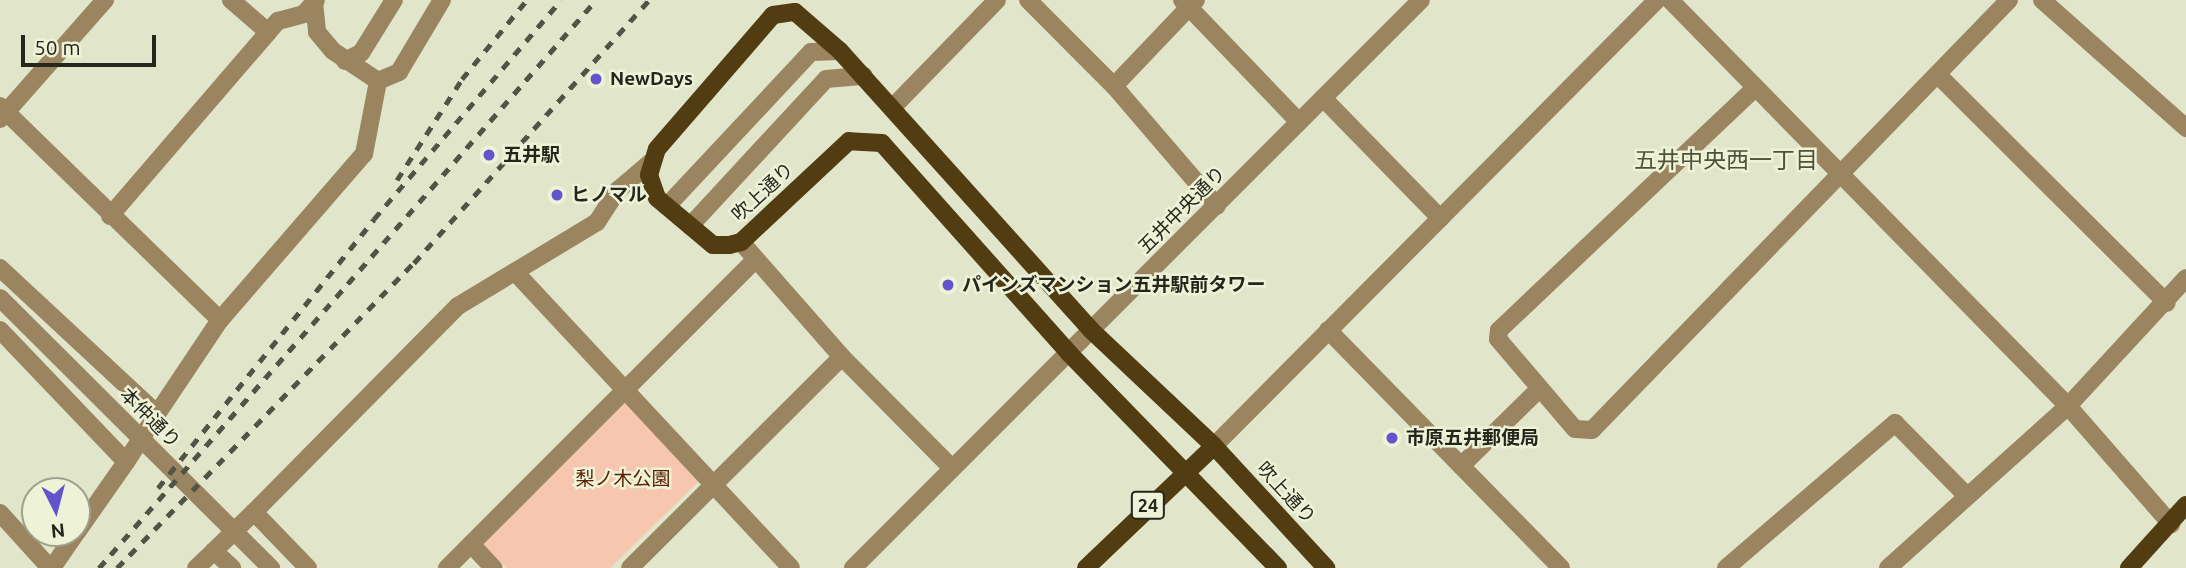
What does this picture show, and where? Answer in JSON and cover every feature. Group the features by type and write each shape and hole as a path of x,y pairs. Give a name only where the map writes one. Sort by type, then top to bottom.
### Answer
{"main road":[{"name":"吹上通り","path":"1278,568 1069,353 882,143 849,141 741,242 713,245 667,206 651,186 651,162 773,15 791,5 864,76 1091,330 1214,446 1326,568"},
{"name":"24","path":"1086,568 1184,470 1214,446"},
{"path":"2129,568 2186,505"}],"street":[{"path":"106,0 2,112 220,320"},
{"path":"231,0 268,32 317,32"},
{"path":"345,61 361,53 394,0"},
{"path":"378,81 399,72 442,0"},
{"path":"893,107 997,0"},
{"path":"1028,0 1114,86 1217,206"},
{"name":"五井中央通り","path":"853,568 951,467 1217,206 1421,0"},
{"path":"1214,446 1657,0"},
{"path":"1670,0 1840,178 2068,406 2171,524"},
{"path":"1754,89 1499,330 1498,339 1575,429 1591,430 1940,77 2009,0"},
{"path":"2042,0 2186,128"},
{"path":"110,216 268,32 315,1 317,32 345,61 378,81"},
{"path":"1114,86 1189,2 1299,121"},
{"path":"667,206 811,52 839,51"},
{"path":"690,226 826,79 864,76"},
{"path":"1940,77 2167,303"},
{"path":"91,513 220,320 364,153 378,81"},
{"path":"1323,97 1440,218"},
{"path":"196,568 458,306 597,222 618,190 651,162"},
{"path":"741,242 842,357 951,467"},
{"path":"447,568 628,390 755,260"},
{"path":"0,268 157,414"},
{"path":"516,273 628,390 791,568"},
{"path":"1888,568 2068,406 2167,303 2186,278"},
{"name":"本仲通り","path":"0,298 271,568"},
{"path":"0,330 126,462"},
{"path":"1328,330 1560,568"},
{"path":"630,568 842,357"},
{"path":"1461,466 1539,389"},
{"path":"1726,568 1895,423 1966,495"},
{"path":"254,512 308,568"},
{"path":"0,513 51,568 67,547"},
{"path":"471,544 493,568"},
{"path":"214,551 232,568"}],"green space":[{"name":"梨ノ木公園","path":"625,401 700,480 610,568 506,568 482,543"}],"railway":[{"path":"397,180 462,79 527,0"},
{"path":"158,488 374,219 561,0"},
{"path":"99,568 596,0"},
{"path":"117,568 414,263 649,0"}],"place":[{"name":"NewDays","path":"596,79"},
{"name":"五井駅","path":"489,155"},
{"name":"ヒノマル","path":"557,195"},
{"name":"パインズマンション五井駅前タワー","path":"948,285"},
{"name":"市原五井郵便局","path":"1392,438"}],"district":[{"name":"五井中央西一丁目","path":"1726,160"}]}
